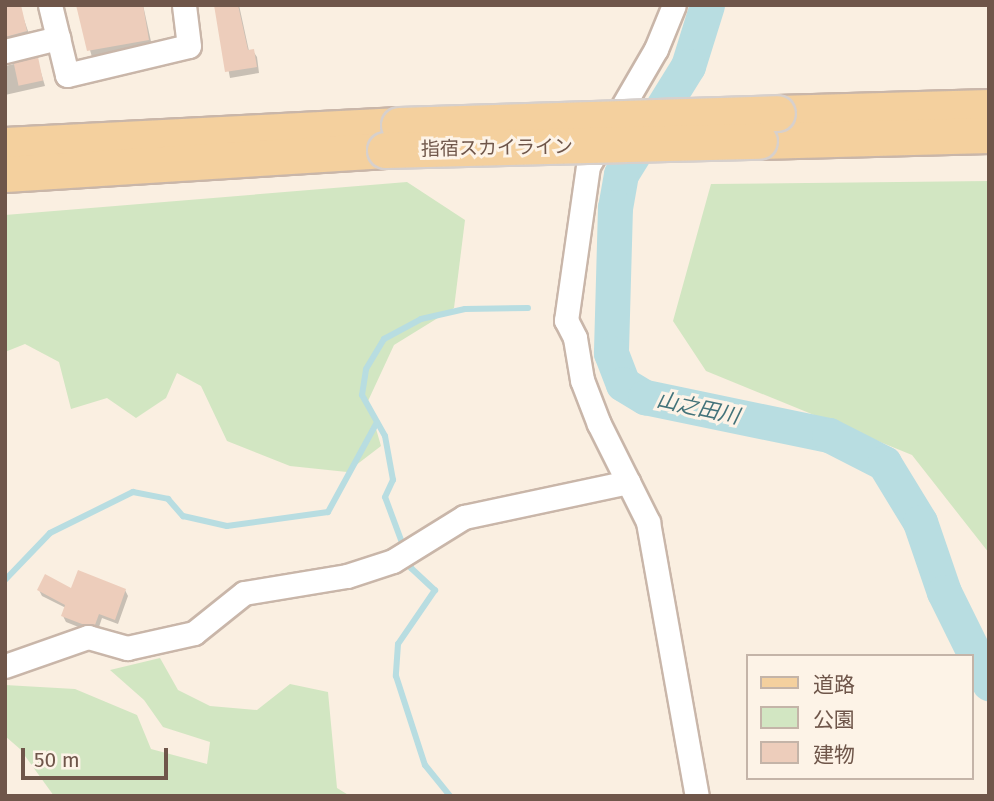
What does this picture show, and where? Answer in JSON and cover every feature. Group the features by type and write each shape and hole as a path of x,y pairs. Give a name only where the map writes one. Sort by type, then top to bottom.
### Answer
{"main road":[{"name":"指宿スカイライン","path":"5,174 392,137 778,113 989,107"},
{"name":"指宿スカイライン","path":"5,145 392,137 759,141 989,135"}],"street":[{"path":"50,5 67,75 189,46 184,5"},
{"path":"674,5 656,49 588,166 566,320 575,338 582,380 599,424 648,522 655,549 697,796"},
{"path":"5,51 58,38"},
{"path":"5,666 88,637 127,648 194,633 244,593 347,576 393,561 464,517 628,482"}],"green space":[{"path":"989,181 989,553 912,455 706,371 673,321 711,184"},
{"path":"407,182 465,220 454,308 394,345 368,401 381,446 347,472 290,466 227,441 201,386 177,373 166,398 136,418 107,398 71,409 59,362 25,344 5,352 5,215"},
{"path":"160,658 178,690 210,706 257,710 290,684 328,692 337,788 350,796 54,796 20,749 5,736 5,685 75,689 137,715 151,749 207,764 210,742 163,727 144,700 110,670"}],"building":[{"path":"5,5 21,5 27,31 5,37"},
{"path":"76,5 143,5 149,40 87,51"},
{"path":"214,5 238,5 248,50 254,49 257,67 225,72"},
{"path":"38,57 43,80 19,86 14,62"},
{"path":"78,570 126,589 115,620 99,614 95,625 82,624 61,616 65,605 37,590 45,574 71,588"}],"waterway":[{"name":"山之田川","path":"707,5 688,66 621,174 615,207 611,353 623,384 645,397 829,435 884,463 920,522 944,592 989,683"},
{"path":"404,548 385,497 393,480 385,436 362,395 366,369 384,339 421,319 465,309 528,308"},
{"path":"5,580 50,533 133,492 168,499 183,516 227,526 328,512 377,422"},
{"path":"407,558 411,568 435,590 398,644 396,676 425,765 450,796"}]}
